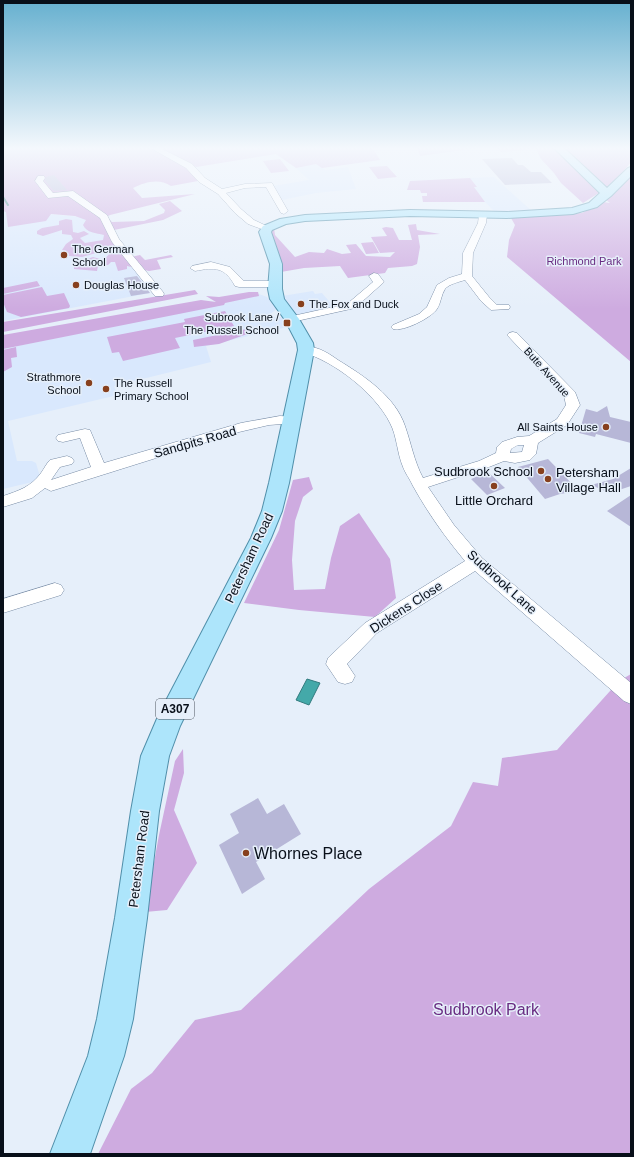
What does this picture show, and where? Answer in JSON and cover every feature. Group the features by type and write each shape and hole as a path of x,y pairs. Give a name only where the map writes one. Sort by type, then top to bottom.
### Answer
{"main road":[{"path":"306,350 305,343 292,319 277,299 275,286 276,264 265,232 267,228 284,221 312,218 410,213 483,215 573,211 593,205 598,201"},
{"name":"Petersham Road","path":"70,1154 106,1056 115,1019 131,918 144,811 156,756 168,723 246,569 268,521 279,483 306,350"}],"street":[{"path":"81,201 104,218 115,240 159,294"},
{"path":"229,201 251,222 267,228"},
{"path":"278,201 284,211"},
{"path":"483,215 482,223 468,253 467,276 485,299 496,308"},
{"path":"195,268 209,262 227,269 239,281 241,287 275,286"},
{"path":"292,319 353,305 379,282 374,276"},
{"path":"397,327 423,316 432,308 441,287 453,280 467,276"},
{"name":"Bute Avenue","path":"420,484 484,464 502,456 504,447 515,440 532,441 562,422 573,405 570,395 513,335"},
{"name":"Sudbrook Lane","path":"306,350 317,352 361,379 386,404 398,424 410,466 448,529 476,562 529,606 631,696"},
{"name":"Sandpits Road","path":"51,486 99,468 261,423 276,420 291,420"},
{"path":"63,438 85,433 99,468"},
{"path":"3,502 27,494 36,488 49,474 55,464 67,461"},
{"name":"Dickens Close","path":"345,676 335,664 372,628 476,562"},
{"path":"3,606 55,591"}],"shaded area":[{"path":"484,201 521,201 531,210 495,212"},
{"name":"The German School","path":"3,210 103,219 150,293 3,321"},
{"path":"313,291 315,294 322,293 334,307 295,315 282,296"},
{"name":"The Russell Primary School","path":"254,294 267,297 277,309 270,314 274,317 282,317 287,323 287,327 206,346 211,362 114,386 118,395 8,421 17,461 32,461 36,463 41,480 3,489 3,349 178,313"},
{"path":"307,679 320,683 309,705 296,700"}],"green space":[{"path":"3,201 167,201 110,215 103,219 109,219 112,222 144,221 164,213 165,210 159,204 170,201 182,211 163,220 109,231 126,258 140,255 145,260 171,255 173,257 157,260 161,269 149,271 127,266 127,269 118,271 115,262 111,262 108,265 98,266 97,271 74,269 74,266 86,263 87,259 93,257 104,260 110,253 103,251 82,257 69,256 68,252 62,250 66,244 73,239 71,235 62,234 62,230 43,236 37,234 37,231 42,228 59,225 59,221 66,219 72,220 73,232 78,233 84,231 89,234 80,238 85,243 103,240 104,235 92,232 85,228 83,225 86,220 75,216 51,214 46,221 8,227 6,212 3,211"},
{"path":"423,201 485,202 423,202"},
{"name":"Richmond Park","path":"607,201 631,201 631,362 507,257 509,240 515,225 511,218 582,213 603,202 610,203"},
{"path":"416,224 417,230 440,234 418,235 420,247 417,264 412,266 388,268 385,273 348,278 340,266 304,268 281,272 270,230 274,228 275,235 295,257 309,252 324,253 327,249 342,254 351,253 346,245 356,244 366,256 390,257 395,252 380,253 371,237 387,236 382,228 386,227 393,228 399,240 412,240 408,225"},
{"path":"373,242 379,253 366,254 361,243"},
{"path":"37,281 40,286 3,294 3,288"},
{"path":"42,287 47,296 64,293 70,306 69,308 21,317 7,312 3,302 3,295"},
{"path":"195,290 198,294 3,332 3,322"},
{"path":"258,292 259,296 225,303 224,305 3,349 3,335 201,300 216,302 206,296 219,297"},
{"path":"225,311 234,326 175,338 180,348 123,361 119,352 112,353 107,337 185,322 184,319"},
{"path":"247,329 256,329 253,332 219,344 194,347 193,340"},
{"path":"16,347 17,357 11,358 12,367 3,372 3,350"},
{"path":"309,477 313,489 303,497 295,521 292,560 294,590 325,589 331,558 340,526 359,513 390,559 396,598 375,617 244,603 279,530 293,480"},
{"name":"Sudbrook Park","path":"631,674 631,1154 98,1154 131,1089 152,1073 195,1020 241,1010 369,889 451,826 473,782 498,786 502,758 557,750 619,681"},
{"path":"183,749 184,773 174,810 197,863 167,910 145,912 159,835 175,761"}],"building":[{"path":"137,276 150,293 131,296 124,278"},
{"name":"All Saints House","path":"607,406 610,417 631,422 631,443 596,434 595,437 579,433 586,409 597,412"},
{"name":"Petersham Village Hall","path":"548,459 579,491 560,494 545,499 518,467"},
{"path":"631,468 631,486 610,493 591,485 613,479"},
{"name":"Little Orchard","path":"488,472 505,488 487,495 471,479"},
{"path":"631,495 631,527 607,511"},
{"name":"Whornes Place","path":"258,798 267,814 284,804 301,834 256,862 265,879 242,894 219,845 239,833 230,814"}],"waterway":[{"path":"5,201 8,205"}],"place":[{"name":"The German School","path":"64,255"},
{"name":"Douglas House","path":"76,285"},
{"name":"The Fox and Duck","path":"301,304"},
{"name":"Subrook Lane / The Russell School","path":"287,323"},
{"name":"Strathmore School","path":"89,383"},
{"name":"The Russell Primary School","path":"106,389"},
{"name":"All Saints House","path":"606,427"},
{"name":"Sudbrook School","path":"541,471"},
{"name":"Petersham Village Hall","path":"548,479"},
{"name":"Little Orchard","path":"494,486"},
{"name":"Whornes Place","path":"246,853"}]}
